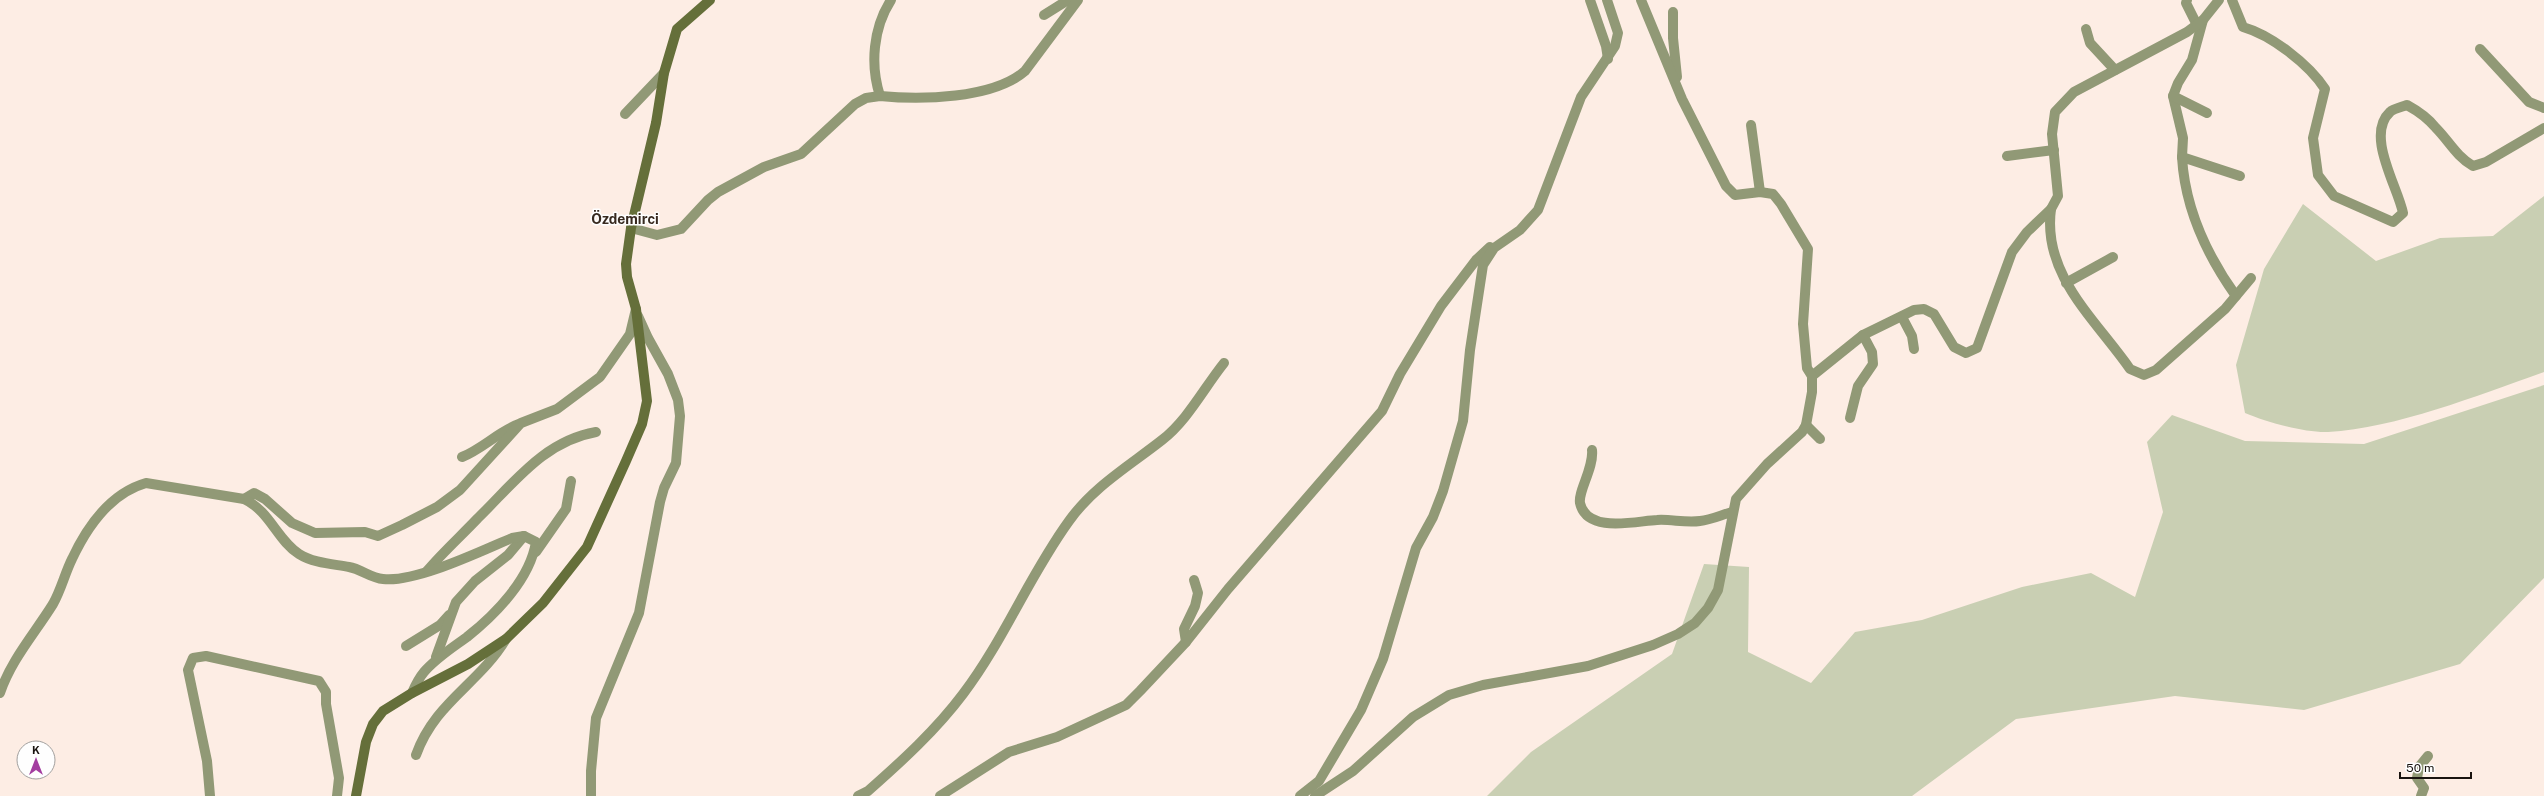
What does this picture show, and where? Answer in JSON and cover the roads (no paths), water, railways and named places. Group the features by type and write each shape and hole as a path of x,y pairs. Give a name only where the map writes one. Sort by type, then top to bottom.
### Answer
{"street":[{"path":"591,796 591,771 596,718 639,613 660,502 664,488 676,463 677,450 678,400 668,374 648,338 636,310 627,277 626,264 631,228 656,123 664,73 677,29 710,0"},
{"path":"880,96 875,82 874,55 882,15 891,0"},
{"path":"1044,15 1068,0"},
{"path":"631,228 656,235 681,230 692,221 708,200 718,192 770,164 801,154 855,104 866,98 880,96 976,94 1014,80 1024,71 1078,0"},
{"path":"1590,0 1606,46 1608,59"},
{"path":"940,796 1008,752 1057,737 1126,705 1186,642 1228,589 1382,411 1400,374 1441,306 1476,260 1487,248 1499,243 1520,230 1538,210 1581,97 1595,74 1608,59 1615,46 1618,33 1607,0"},
{"path":"1315,796 1353,771 1413,717 1449,695 1483,685 1588,666 1652,645 1684,631 1704,614 1715,596 1732,512 1740,494 1798,436 1806,424 1811,404 1812,376 1807,368 1803,324 1808,249 1778,199 1772,194 1760,192 1735,195 1730,192 1678,91 1642,0"},
{"path":"2187,0 2186,3 2200,23 2192,60 2178,83 2173,96 2183,138 2182,157 2184,184 2195,222 2217,268 2236,296"},
{"path":"1812,376 1863,335 1914,310 1924,308 1934,314 1954,347 1966,353 1977,348 2012,252 2027,232 2051,209 2058,196 2052,134 2056,112 2074,92 2200,23 2219,0"},
{"path":"2232,0 2243,27 2266,36 2298,60 2318,78 2325,89 2313,138 2318,175 2325,186 2334,196 2393,222 2403,213 2400,200 2385,162 2382,148 2383,122 2390,112 2407,105 2418,112 2437,129 2462,159 2472,166 2486,162 2544,128"},
{"path":"1673,12 1673,38 1678,91"},
{"path":"2086,29 2090,43 2115,70"},
{"path":"2480,49 2529,102 2544,108"},
{"path":"625,114 664,73"},
{"path":"2173,96 2207,113"},
{"path":"1751,125 1760,192"},
{"path":"2007,156 2054,150"},
{"path":"2182,157 2240,176"},
{"path":"2051,209 2049,235 2055,260 2066,283 2130,369 2144,375 2156,370 2225,308 2250,278"},
{"path":"1300,796 1320,781 1361,710 1385,652 1416,548 1433,517 1457,442 1466,399 1470,350 1483,265 1499,243"},
{"path":"2066,283 2113,257"},
{"path":"462,457 476,451 509,428 557,409 600,378 630,334 636,310"},
{"path":"416,755 433,719 490,660 506,639 543,603 587,546 642,424 647,401 636,310"},
{"path":"1902,317 1912,336 1914,349"},
{"path":"1850,418 1858,386 1873,364 1872,352 1863,335"},
{"path":"858,796 868,790 918,744 963,694 1017,608 1038,567 1078,510 1097,490 1173,430 1224,363"},
{"path":"244,499 254,494 266,499 292,523 303,530 316,533 365,532 378,536 437,508 470,480 522,423"},
{"path":"1806,424 1820,439"},
{"path":"428,571 497,498 547,451 570,438 596,432"},
{"path":"1592,450 1592,464 1580,496 1583,509 1593,518 1613,524 1668,520 1701,521 1732,512"},
{"path":"412,693 423,673 488,618 522,578 534,554 566,509 572,481"},
{"path":"0,693 9,672 54,602 72,558 85,535 101,513 133,486 146,483 244,499 256,505 290,546 311,559 360,569 383,579 410,577 512,538 524,536 536,542 534,554"},
{"path":"406,646 440,625 465,591 508,555 524,536"},
{"path":"1186,642 1184,629 1193,612 1198,593 1194,580"},
{"path":"432,664 444,639 450,613"},
{"path":"356,796 366,742 373,724 383,711 412,693 468,664 506,639"},
{"path":"210,796 207,761 188,670 193,658 206,656 319,681 326,692 326,704 339,778 337,796"},
{"path":"2421,796 2424,788 2417,778 2419,767 2428,756"}],"district":[{"name":"Özdemirci","path":"625,219"}]}
